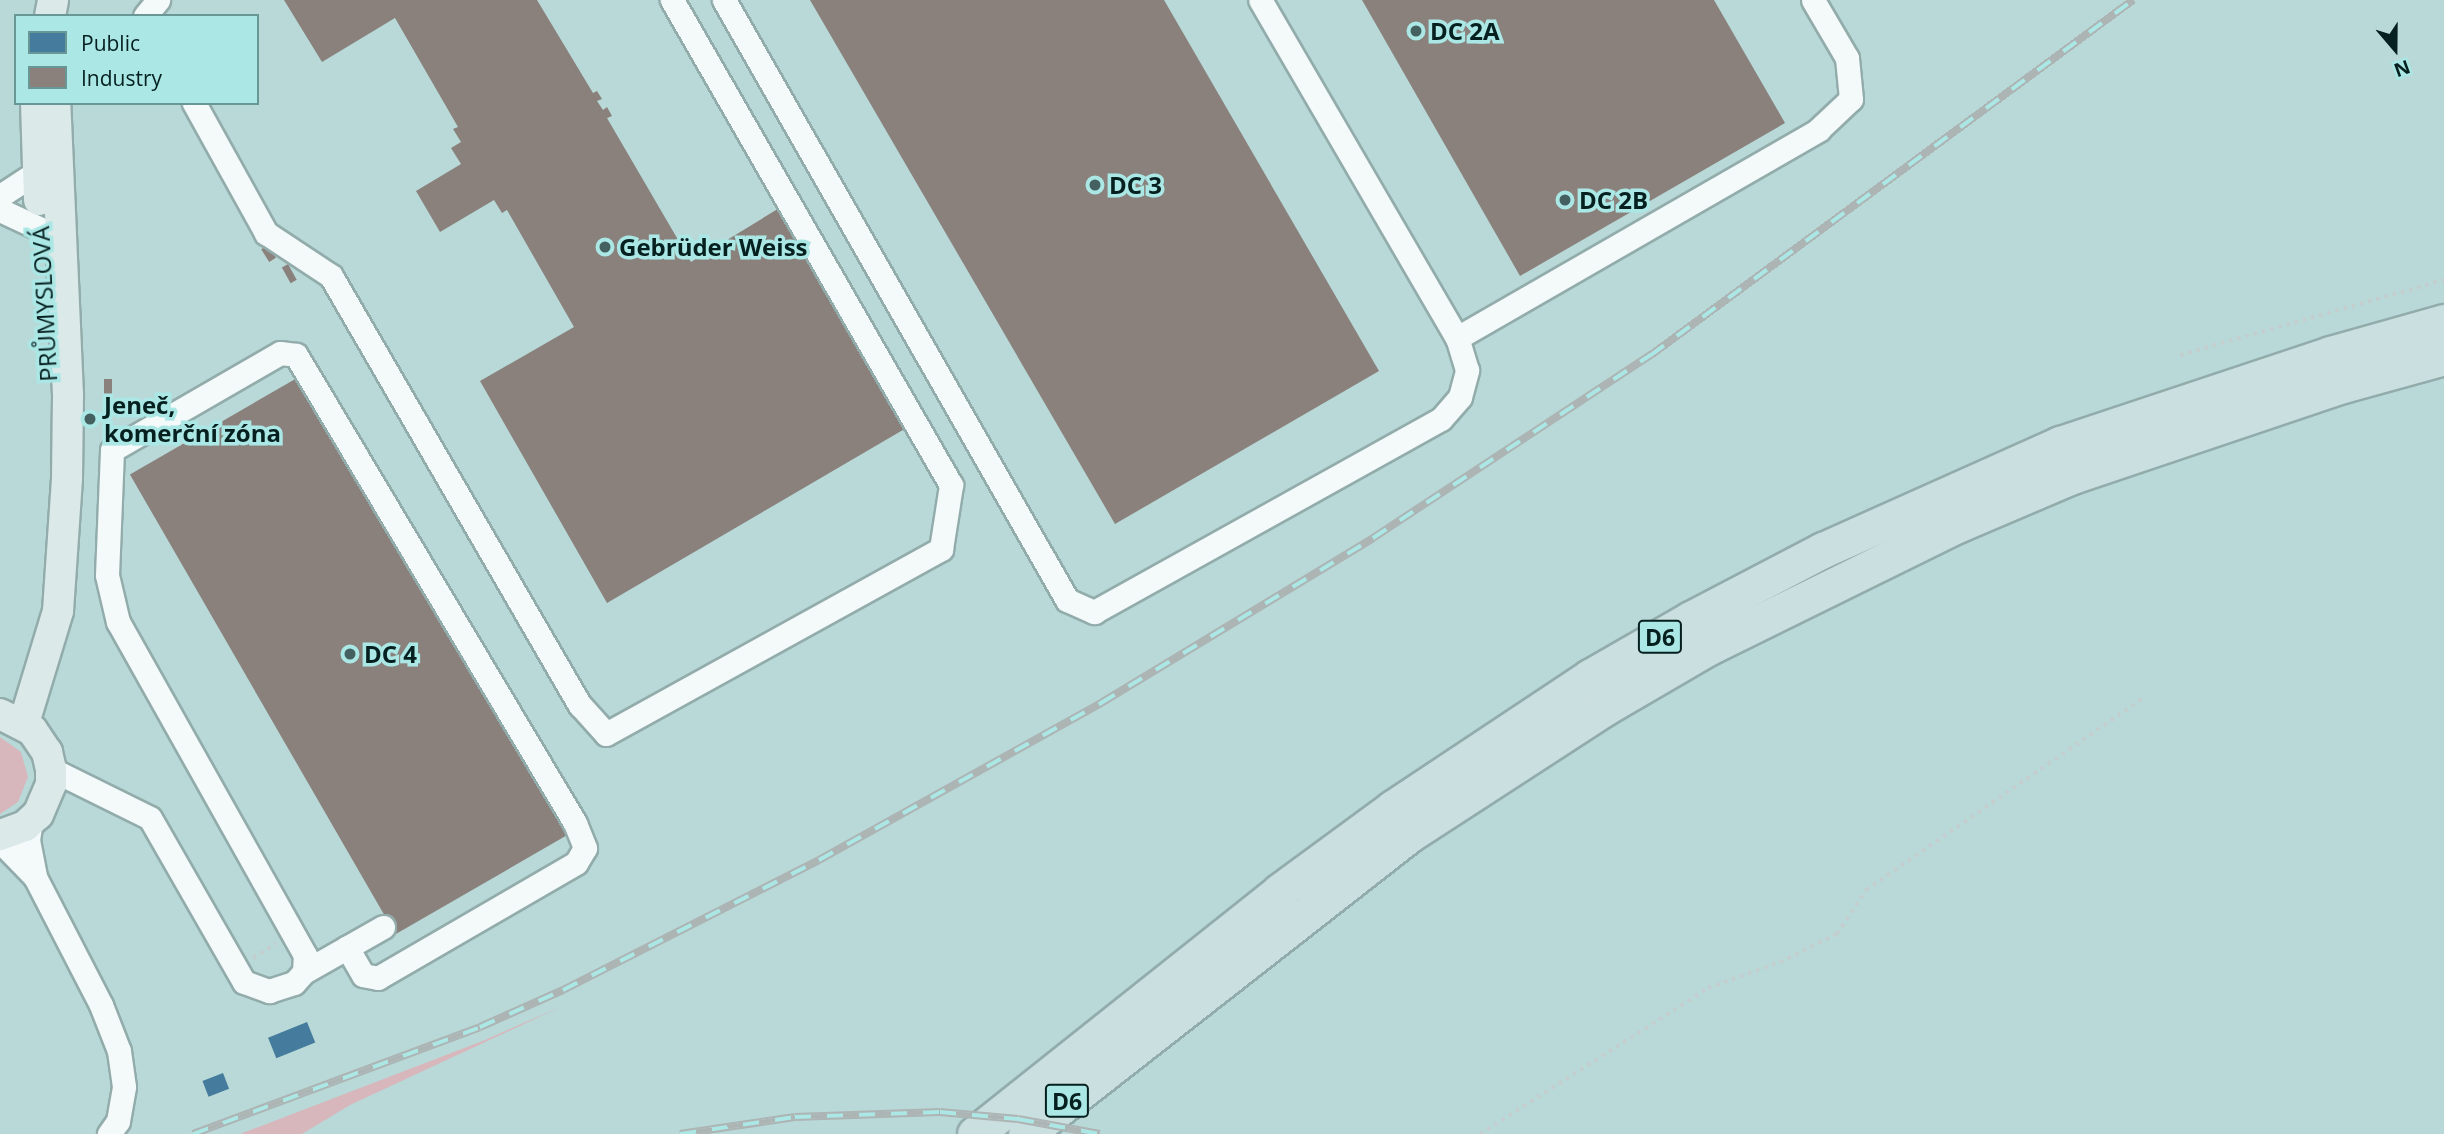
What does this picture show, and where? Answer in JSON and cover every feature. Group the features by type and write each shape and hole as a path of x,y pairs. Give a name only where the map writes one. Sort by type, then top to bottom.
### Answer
{"highway":[{"name":"D6","path":"975,1134 1259,908 1393,808 1590,677 1692,620 1823,550 2060,444 2330,354 2444,322"},
{"name":"D6","path":"1026,1134 1407,836 1593,715 1709,647 1956,525 2072,476 2343,385 2444,357"}],"main road":[{"name":"PRŮMYSLOVÁ","path":"36,105 52,462 64,502"},
{"name":"PRŮMYSLOVÁ","path":"51,769 40,739 12,719 58,611 68,395 55,105"},
{"path":"0,835 38,811 51,769"}],"lane":[{"path":"147,14 158,0"},
{"path":"195,105 266,233 331,276 580,705 606,734 941,549 951,485 672,0"},
{"path":"724,0 1068,600 1078,608 1094,612 1119,603 1441,419 1461,397 1467,370 1457,338 1260,0"},
{"path":"1457,338 1818,130 1851,99 1847,58 1814,0"},
{"path":"0,196 38,171"},
{"path":"0,210 41,229"},
{"path":"304,972 306,955 118,622 107,575 112,450 280,353 296,355 303,362 575,823 585,848 576,863 378,978 363,975 347,947"},
{"path":"51,769 92,792 150,818 244,982 269,991 294,983 304,972 383,927"},
{"path":"34,877 28,840 38,811 92,792"},
{"path":"0,841 34,877 101,1005 119,1051 124,1087 118,1121 109,1134"}],"path":[{"path":"2180,355 2444,280"},
{"path":"1480,1134 1708,988 1780,962 1837,934 1866,890 2145,697"}],"shaded area":[{"path":"0,737 21,752 28,777 18,802 0,814"},
{"path":"569,1003 350,1105 302,1134 240,1134 485,1040"}],"building: Public":[{"path":"307,1022 315,1042 276,1058 268,1038"},
{"path":"223,1073 229,1089 209,1097 202,1081"}],"building: Industry":[{"path":"284,0 537,0 593,93 597,91 602,99 597,101 603,110 607,107 612,116 607,118 691,262 781,207 908,427 607,603 480,381 574,327 507,210 502,213 494,200 440,232 416,191 461,164 451,148 461,142 453,129 458,127 395,18 322,62"},
{"name":"DC 3","path":"810,0 1164,0 1379,371 1115,524"},
{"name":"DC 2B","path":"1362,0 1714,0 1785,123 1520,276"},
{"path":"268,245 276,258 269,262 261,249"},
{"path":"288,264 297,280 291,283 282,267"},
{"name":"DC 4","path":"304,374 570,834 395,934 130,474"},
{"path":"104,379 112,379 112,396 104,396"}],"railway":[{"path":"193,1134 480,1027 563,990 819,860 1101,703 1373,538 1651,355 2133,0"},
{"path":"680,1134 795,1117 940,1112 1018,1119 1100,1134"}],"place":[{"name":"DC 2A","path":"1416,31"},
{"name":"DC 3","path":"1095,185"},
{"name":"DC 2B","path":"1565,200"},
{"name":"Gebrüder Weiss","path":"605,247"},
{"name":"Jeneč, komerční zóna","path":"90,419"},
{"name":"DC 4","path":"350,654"}]}
